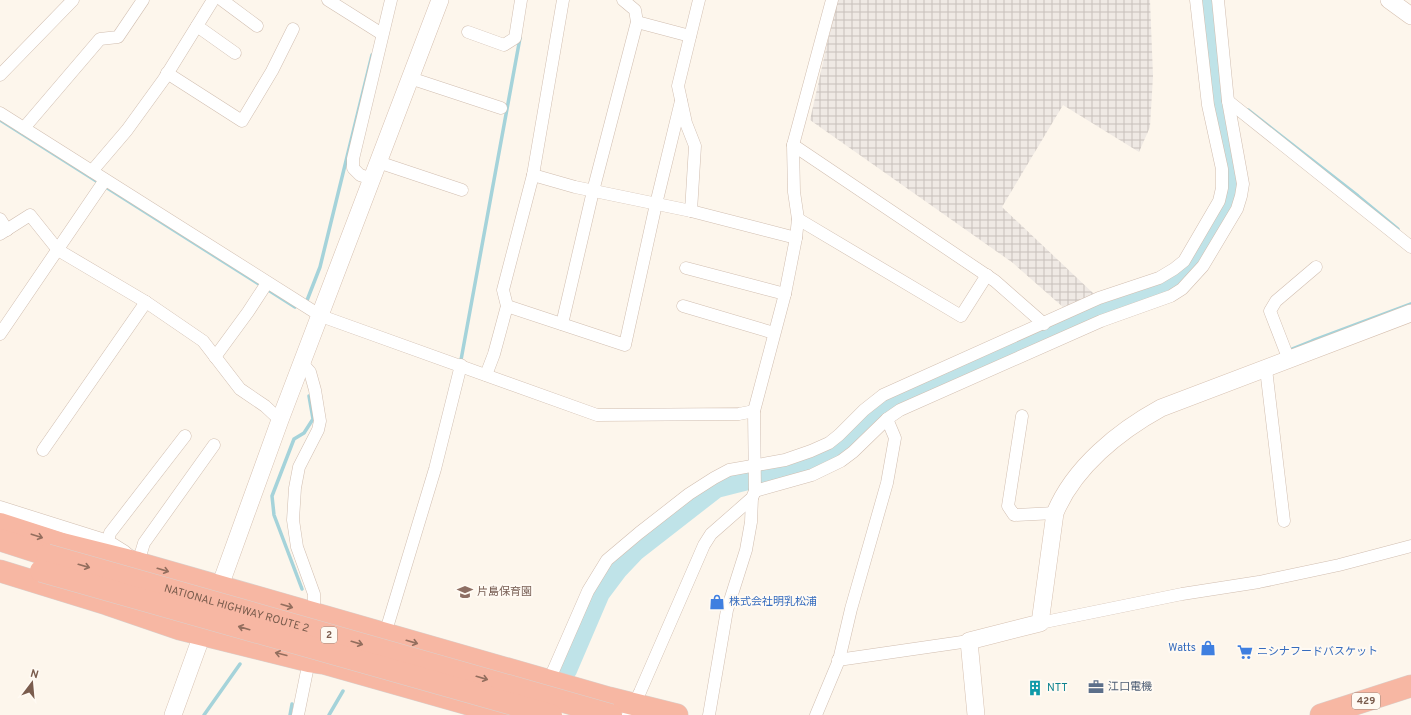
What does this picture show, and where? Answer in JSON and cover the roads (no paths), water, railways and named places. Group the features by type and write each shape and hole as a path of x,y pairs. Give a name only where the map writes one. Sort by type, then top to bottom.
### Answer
{"highway":[{"path":"0,524 62,544 138,563 549,680 609,698 631,709 677,715"},
{"name":"NATIONAL HIGHWAY ROUTE 2","path":"0,540 44,563 551,715"},
{"name":"NATIONAL HIGHWAY ROUTE 2","path":"0,558 44,563 611,715"},
{"path":"0,571 180,629 309,661 323,663 507,715"},
{"name":"429","path":"1321,715 1344,712 1411,686"}],"street":[{"path":"0,76 72,0"},
{"path":"24,128 100,39 118,37 143,0"},
{"path":"92,171 127,130 167,73 213,0"},
{"path":"222,0 258,26"},
{"path":"328,0 379,33"},
{"path":"372,179 360,175 353,168 353,159 379,33 391,0"},
{"path":"173,715 280,420 321,316 440,0"},
{"path":"468,32 504,45 515,38 521,0"},
{"path":"486,375 494,354 507,306 504,290 533,176 563,0"},
{"path":"562,324 637,22 635,10 623,0"},
{"path":"691,211 695,146 686,123 678,86 699,0"},
{"path":"709,715 727,610 746,550 751,522 756,468 754,411 785,294 796,238 798,219 794,192 793,145 832,0"},
{"path":"631,709 640,692 704,544 711,534 754,491 812,475 826,469 853,452 888,407 1044,324 1099,298 1159,278 1184,261 1219,201 1222,188 1222,169 1208,105 1196,0"},
{"path":"534,715 588,590 608,560 639,533 689,494 729,470 756,468 798,456 828,443 839,435 869,406 888,407 900,410 1101,321 1171,296 1182,289 1203,266 1237,209 1243,184 1228,101 1218,0"},
{"path":"1389,0 1411,16"},
{"path":"637,22 690,36"},
{"path":"197,26 235,53"},
{"path":"167,73 242,121 272,71 293,29"},
{"path":"410,78 501,108"},
{"path":"507,306 625,345 656,204 681,101"},
{"path":"1228,101 1411,246"},
{"path":"0,113 92,171 103,184 264,287 321,316 597,415 739,414 754,411"},
{"path":"793,145 995,281 1044,324"},
{"path":"378,162 462,190"},
{"path":"533,176 575,187 691,211 796,238"},
{"path":"0,334 103,184"},
{"path":"0,219 3,232 30,215 58,250 146,302 203,341 240,389 265,406 280,420"},
{"path":"798,219 961,316 986,275"},
{"path":"1287,355 1270,311 1276,302 1316,267"},
{"path":"686,268 785,294"},
{"path":"215,357 248,312 264,287"},
{"path":"43,450 146,302"},
{"path":"683,306 774,333"},
{"path":"1040,623 1055,513 1060,502 1075,480 1092,460 1117,436 1139,420 1161,408 1266,369 1287,355 1411,312"},
{"path":"302,363 310,372 315,390 320,421 318,430 299,467 295,488 293,520 296,547 314,594 314,614"},
{"path":"385,634 435,468 461,365"},
{"path":"1266,369 1284,521"},
{"path":"816,715 838,660 887,483 895,438 888,407"},
{"path":"1022,416 1008,506 1014,515 1055,513"},
{"path":"108,541 110,533 185,436"},
{"path":"0,507 108,541 124,551 138,563 144,543 214,445"},
{"path":"838,660 969,641 1040,623 1182,594 1259,582 1339,565 1411,546"},
{"path":"0,582 106,611 180,629"},
{"path":"969,641 976,715"},
{"path":"298,715 309,661"}],"waterway":[{"path":"566,670 599,593 617,569 635,550 716,487 815,462 830,455 884,406 1003,353 1088,312 1172,284 1188,270 1224,212 1232,191 1231,167 1217,98 1207,0"},
{"path":"461,360 520,38"},
{"path":"306,303 320,267 372,55"},
{"path":"1217,98 1222,99"},
{"path":"1248,110 1398,229"},
{"path":"0,120 295,307"},
{"path":"1292,349 1411,304"},
{"path":"302,589 274,515 272,496 294,439 304,433 313,419 309,396"},
{"path":"204,715 240,664"},
{"path":"329,715 343,691"},
{"path":"290,715 292,704"}],"place":[{"name":"片島保育園","path":"465,592"},
{"name":"株式会社明乳松浦","path":"717,602"},
{"name":"Watts","path":"1208,648"},
{"name":"ニシナフードバスケット","path":"1245,652"},
{"name":"江口電機","path":"1096,687"},
{"name":"NTT","path":"1035,688"}]}
